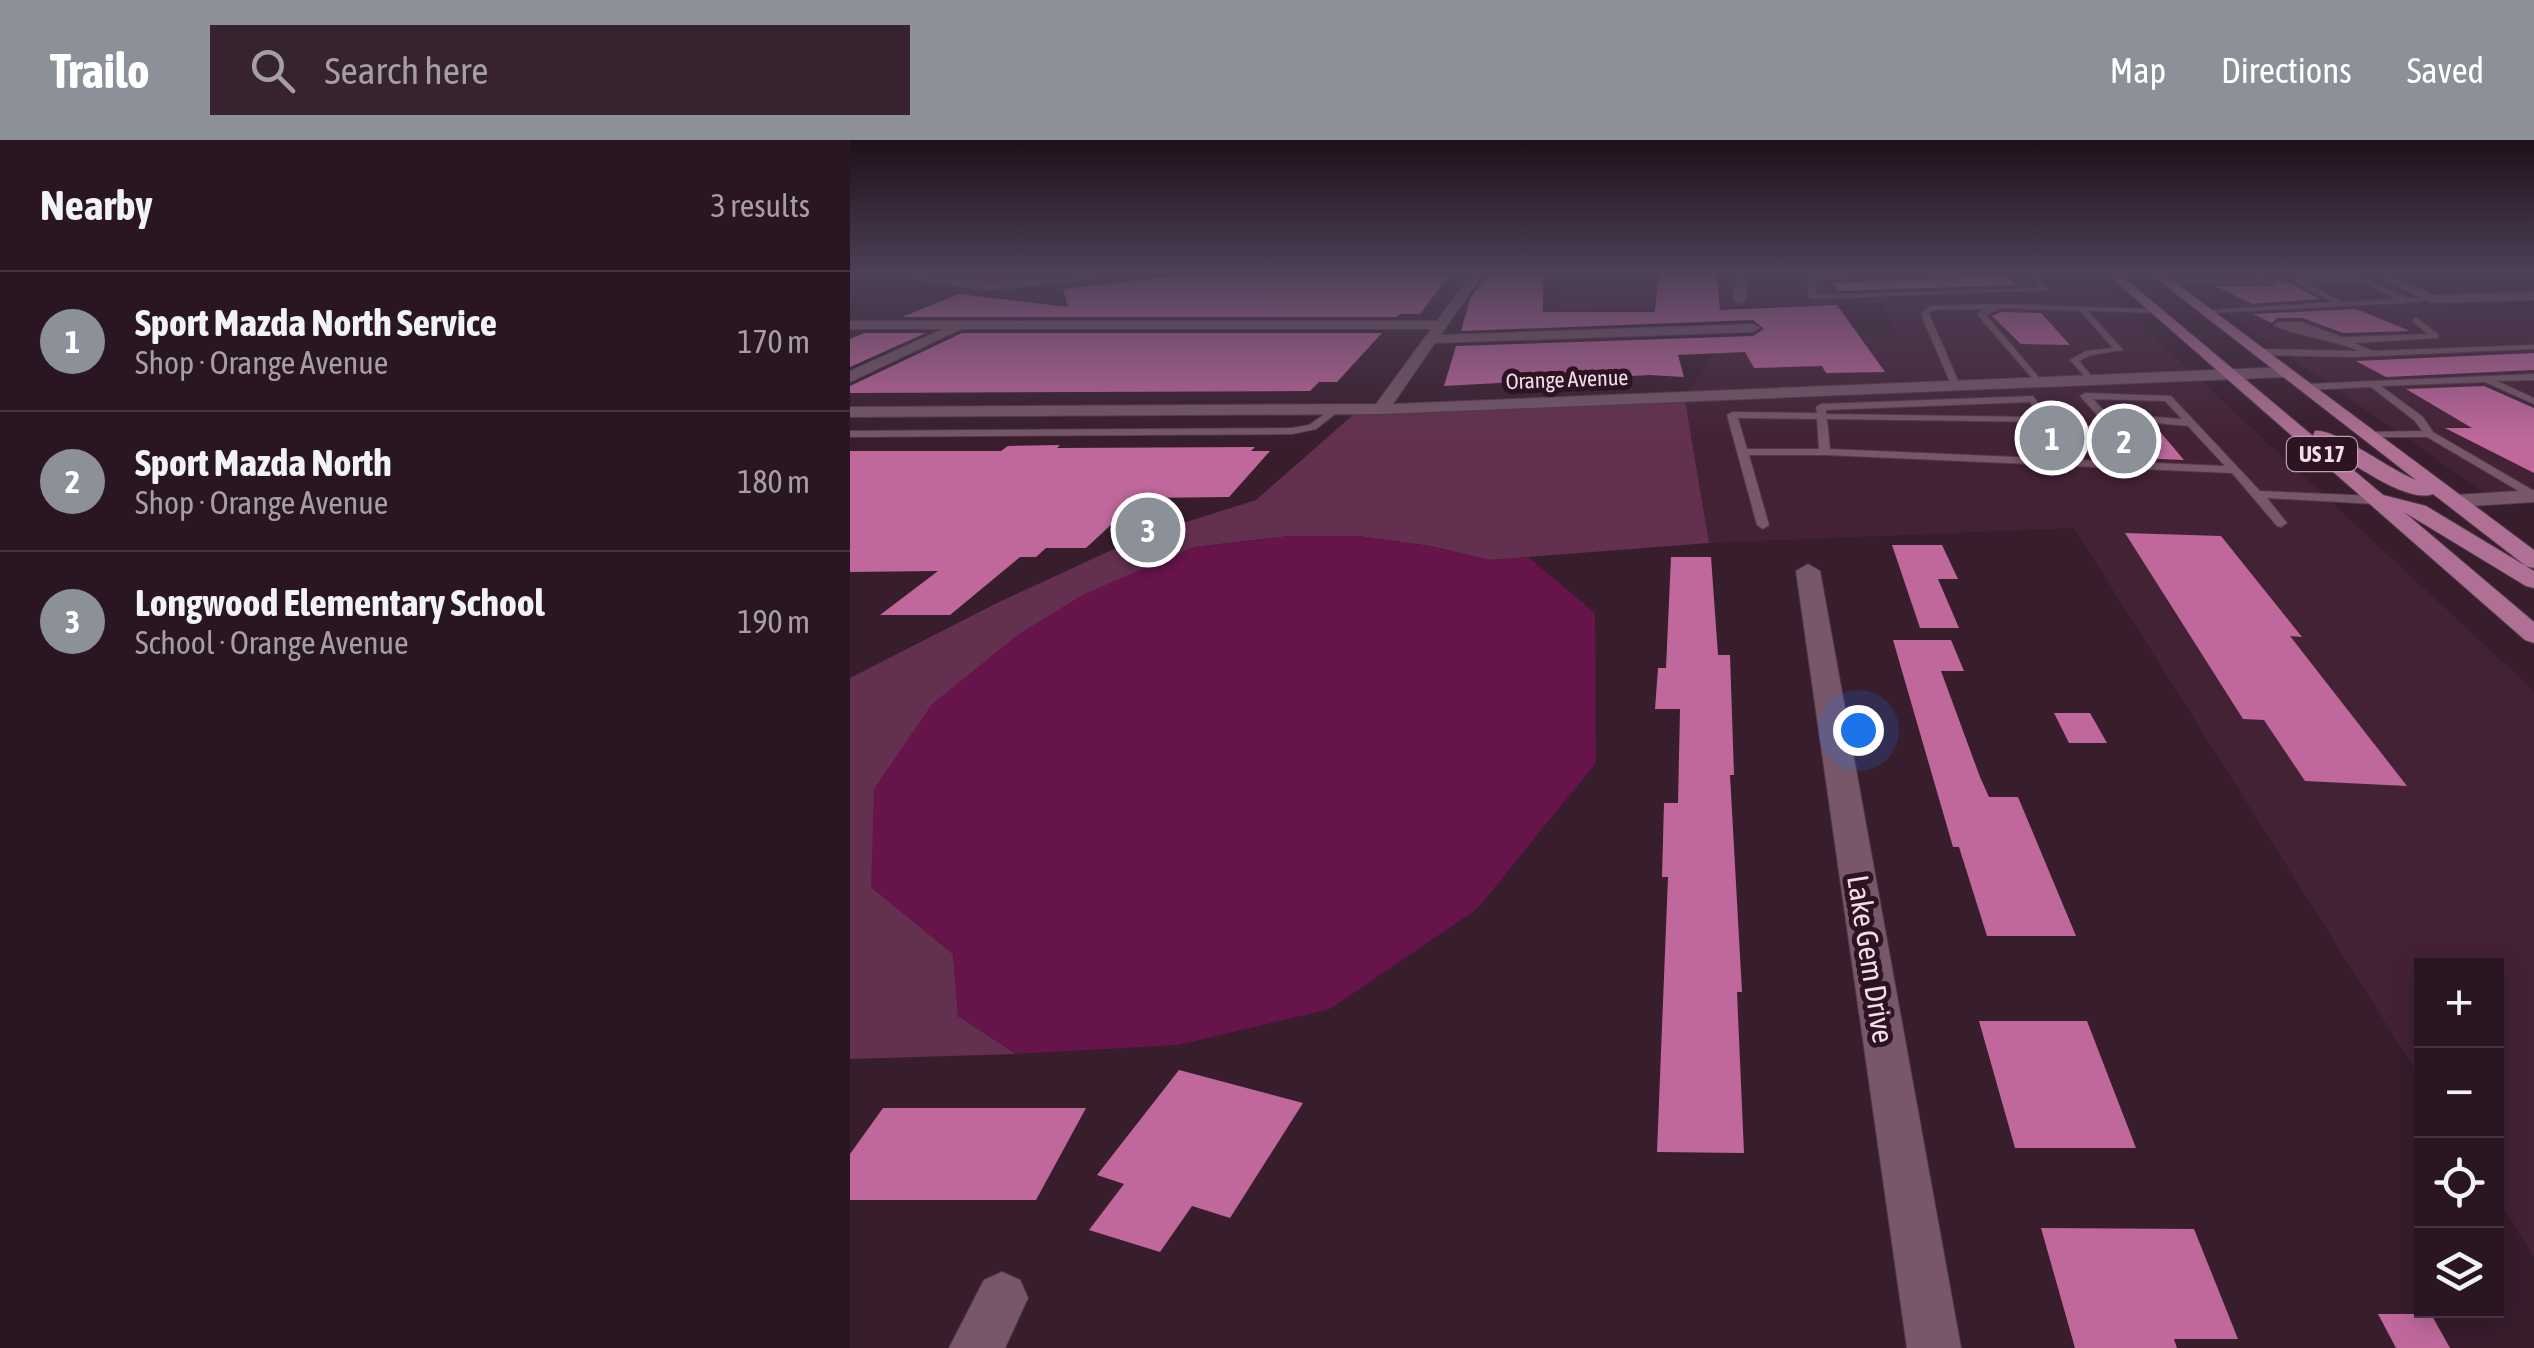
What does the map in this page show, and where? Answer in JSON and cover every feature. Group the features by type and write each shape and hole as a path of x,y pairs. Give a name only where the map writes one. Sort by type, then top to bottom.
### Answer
{"main road":[{"name":"US 17","path":"2177,328 2534,636"},
{"name":"US 17","path":"2229,328 2534,561"},
{"path":"2274,411 2344,447 2402,484 2454,501"},
{"path":"2375,500 2419,510 2534,581"}],"street":[{"path":"850,377 956,328"},
{"path":"1382,409 1438,328"},
{"path":"1430,339 1743,328"},
{"name":"Orange Avenue","path":"850,412 1382,409 2286,372"},
{"path":"2454,501 2534,496"},
{"name":"Lake Gem Drive","path":"1808,571 1934,1348"},
{"path":"976,1348 1002,1298"}],"lane":[{"path":"1931,328 1956,385"},
{"path":"1993,328 2038,382"},
{"path":"2090,380 2074,360 2089,353 2119,350 2099,328"},
{"path":"2286,328 2305,337 2339,340 2435,336 2426,328"},
{"path":"2311,328 2370,354"},
{"path":"2260,352 2370,354 2534,347"},
{"path":"2492,348 2529,362"},
{"path":"2306,386 2534,378"},
{"path":"2484,380 2534,402"},
{"path":"2375,386 2419,419 2429,434 2534,496"},
{"path":"2192,424 2102,416 2085,396 2168,398 2258,494 2282,522"},
{"path":"2116,396 2134,416"},
{"path":"1763,524 1732,415 1822,416 1954,418 2046,420 2033,399 1821,407 1822,416 1826,452"},
{"path":"850,434 1292,431 1312,427 1336,410"},
{"path":"2369,435 2429,434"},
{"path":"1742,452 1826,452 2235,470"},
{"path":"2258,494 2375,500"}],"shaded area":[{"path":"1893,328 2145,328 2192,372 1687,393 1718,348 1895,333"},
{"path":"2249,328 2534,328 2534,490 2485,493"},
{"path":"2199,379 2534,691 2534,1257 2504,1209 2504,958 2414,958 2414,1068 2074,528 1709,543 1685,400"},
{"path":"1685,400 1709,543 1490,560 1430,546 1358,536 1290,536 1194,547 871,887 953,954 958,1016 1016,1054 850,1059 850,678 995,604 1142,536 1256,500 1355,413"},
{"path":"1290,536 1359,536 1490,560 1528,557 1595,613 1596,763 1477,909 1330,1009 1178,1045 1016,1054 958,1016 953,954 871,887 874,789 932,704 1019,634 1084,594 1194,547"}],"building":[{"path":"1462,328 1531,328 1461,331"},
{"path":"1854,328 1885,372 1826,373 1822,366 1754,368 1745,352 1678,355 1684,377 1650,375 1444,386 1456,346 1753,336 1764,329"},
{"path":"2005,328 2055,328 2070,345 2021,344"},
{"path":"2330,328 2410,331 2343,333"},
{"path":"864,333 926,333 850,367 850,339"},
{"path":"962,333 1382,333 1337,382 1319,382 1310,391 850,393 850,386"},
{"path":"2534,353 2534,370 2386,377 2356,361"},
{"path":"2484,386 2534,408 2534,473 2445,428 2472,428 2406,389"},
{"path":"2070,425 2156,427 2184,460 2090,456"},
{"path":"1060,445 1057,448 1255,447 1251,451 1270,451 1229,497 1140,498 1086,548 1046,548 1036,557 1020,557 950,615 880,615 938,571 850,572 850,451 1001,451 1008,446"},
{"path":"2125,533 2221,536 2302,637 2290,636 2407,786 2305,781 2264,720 2243,719"},
{"path":"1892,545 1942,545 1958,579 1938,579 1959,628 1920,628"},
{"path":"1671,557 1711,557 1718,655 1730,655 1734,775 1730,775 1742,992 1737,992 1744,1153 1657,1152 1668,877 1662,877 1664,803 1678,803 1680,709 1655,709 1658,668 1666,668"},
{"path":"1893,640 1951,640 1964,671 1941,671 1980,777 1989,797 2018,797 2076,936 1987,936 1959,847 1953,847"},
{"path":"2054,713 2090,713 2107,743 2069,743"},
{"path":"1979,1021 2087,1021 2136,1148 2015,1148"},
{"path":"1179,1070 1303,1103 1230,1218 1192,1206 1160,1252 1089,1230 1124,1184 1097,1175"},
{"path":"883,1108 1086,1108 1036,1200 850,1200 850,1154"},
{"path":"2041,1228 2194,1229 2238,1339 2174,1339 2177,1348 2075,1348"},
{"path":"2378,1314 2433,1318 2450,1348 2396,1348"}],"place":[{"name":"Sport Mazda North Service","path":"2052,438"},
{"name":"Sport Mazda North","path":"2124,441"},
{"name":"Longwood Elementary School","path":"1148,530"}]}
